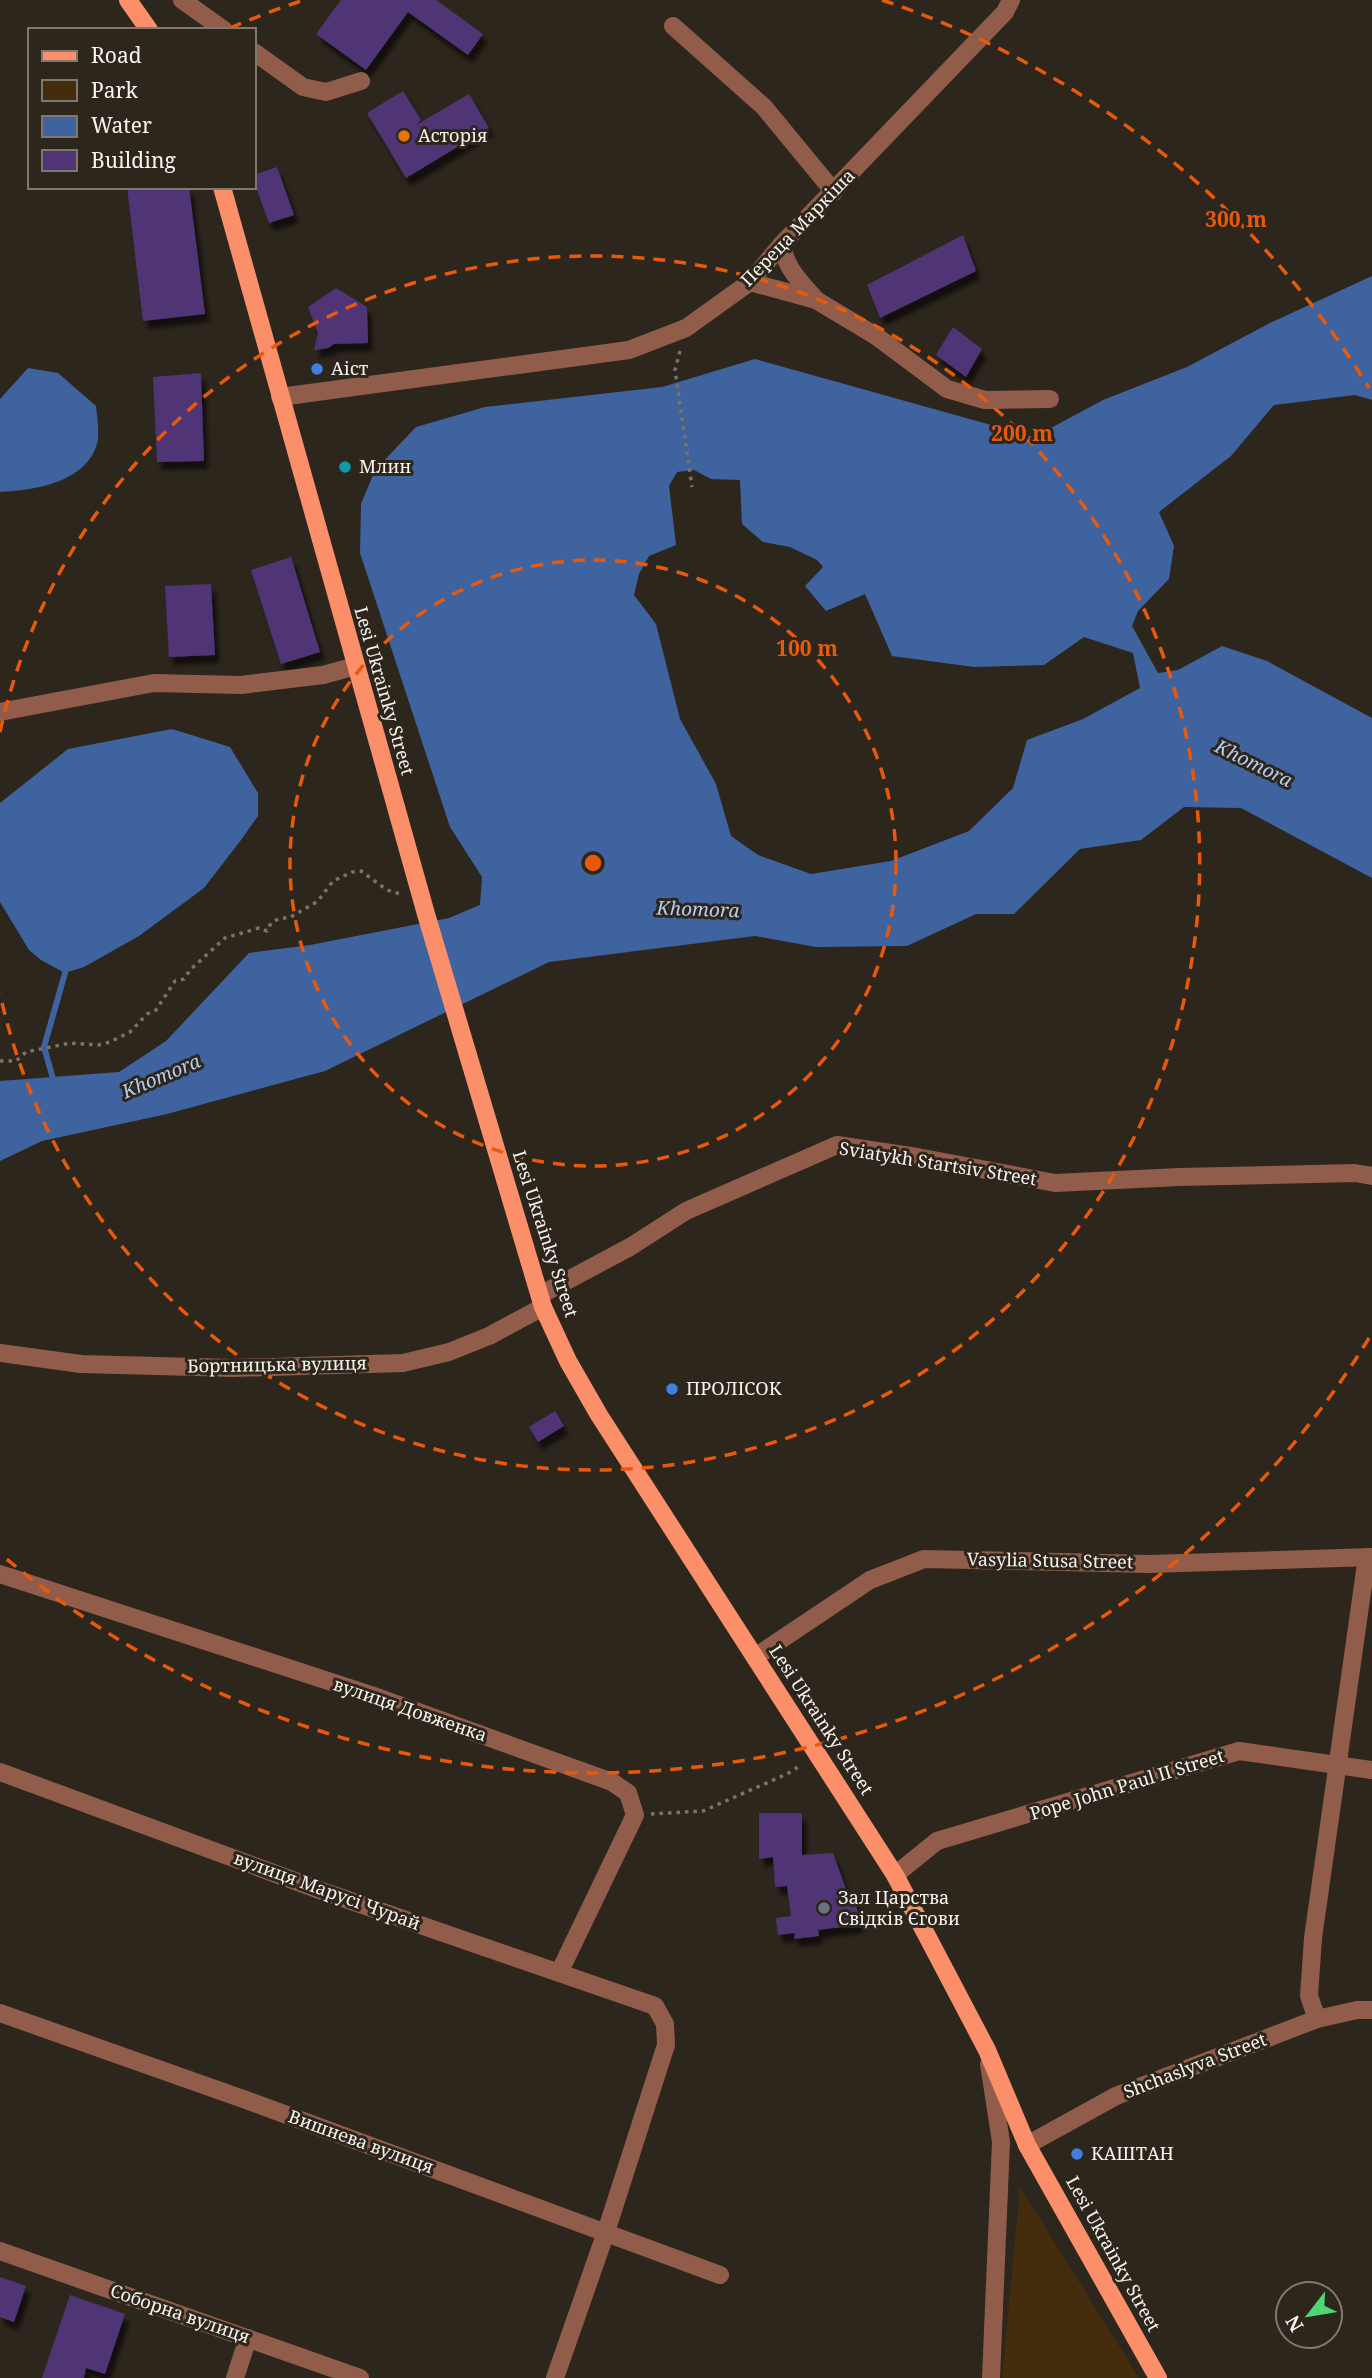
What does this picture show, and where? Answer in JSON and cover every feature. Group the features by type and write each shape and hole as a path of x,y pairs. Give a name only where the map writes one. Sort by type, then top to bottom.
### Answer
{"main road":[{"path":"128,0 148,28"},
{"name":"Lesi Ukrainky Street","path":"223,189 426,914 541,1301 568,1362 598,1415 895,1875 987,2050 1027,2144 1158,2378"}],"street":[{"path":"182,0 221,28"},
{"name":"Переца Маркіша","path":"280,397 629,350 686,328 750,282 782,244 1005,12 1011,0"},
{"path":"673,26 764,107 834,192"},
{"path":"256,53 303,87 326,92 361,81"},
{"path":"782,244 784,258 793,273 816,300"},
{"path":"750,282 816,300 876,336 947,389 985,400 1050,399"},
{"path":"0,712 154,682 241,685 323,675 356,666"},
{"name":"Sviatykh Startsiv Street","path":"541,1301 686,1211 837,1145 1055,1183 1355,1173 1372,1176"},
{"name":"Бортницька вулиця","path":"0,1353 82,1364 219,1367 403,1363 449,1352 489,1335 541,1301"},
{"path":"1293,2029 1309,1996 1313,1938 1336,1765 1369,1557"},
{"name":"Vasylia Stusa Street","path":"755,1657 870,1580 924,1559 1149,1563 1369,1557"},
{"name":"вулиця Довженка","path":"0,1574 371,1695 612,1782 628,1794 635,1815"},
{"name":"Pope John Paul II Street","path":"895,1875 937,1841 1239,1751 1372,1770"},
{"name":"вулиця Марусі Чурай","path":"0,1772 325,1892 654,2006 665,2024 666,2045 607,2232"},
{"path":"559,1973 635,1815"},
{"path":"1309,1996 1317,2019"},
{"name":"Shchaslyva Street","path":"1027,2144 1116,2096 1317,2019 1357,2010 1372,2010"},
{"name":"Вишнева вулиця","path":"0,2013 246,2100 720,2275"},
{"path":"987,2050 1001,2142 991,2378"},
{"path":"555,2378 607,2232"},
{"name":"Соборна вулиця","path":"0,2251 360,2378"},
{"path":"235,2378 248,2338"}],"path":[{"path":"675,370 692,487"},
{"path":"0,1061 10,1062 26,1052 70,1043 98,1045 130,1032 147,1014 156,1010 175,981 184,979 190,970 225,938 259,928 267,931 271,923 280,918 289,918 318,901 333,881 352,872 361,872 387,890 404,895 421,895"},
{"path":"635,1815 703,1811 788,1773 817,1754"}],"green space":[{"path":"1020,2187 1139,2378 1002,2378"}],"water":[{"name":"Khomora","path":"1372,276 1372,400 1355,395 1274,405 1231,456 1159,512 1174,546 1169,579 1138,611 1132,626 1158,673 1178,670 1222,646 1267,661 1372,718 1372,878 1241,808 1184,807 1141,840 1080,849 1014,914 976,914 907,946 816,947 755,936 549,962 325,1071 167,1114 42,1141 0,1161 0,1081 119,1072 166,1041 249,953 310,945 449,918 480,905 482,877 450,827 360,553 361,504 375,470 416,427 485,407 662,387 755,359 1034,437 1103,400 1187,367 1270,323","holes":["694,470 711,479 740,480 742,524 763,542 790,547 817,560 823,567 805,586 826,611 865,594 892,656 974,667 1044,665 1084,637 1133,653 1140,688 1083,719 1027,740 1013,788 969,831 891,861 811,874 758,855 731,836 716,784 680,719 656,624 634,595 639,574 649,556 676,545 669,486 677,472"]},
{"path":"28,368 58,373 96,406 98,439 93,454 73,474 45,486 0,492 0,399"},
{"path":"172,729 230,747 258,793 258,816 204,888 139,936 84,967 65,973 29,950 0,902 0,803 68,749"}],"building":[{"path":"341,0 436,0 483,34 468,55 408,12 366,70 316,34"},
{"path":"403,91 421,120 416,125 469,94 489,128 406,178 367,113"},
{"path":"277,167 294,215 269,223 256,187 256,174"},
{"path":"127,189 189,189 205,314 143,321"},
{"path":"963,235 976,271 880,318 867,285"},
{"path":"336,288 367,307 368,343 334,344 328,348 314,350 318,333 308,307"},
{"path":"953,327 982,349 966,377 936,355"},
{"path":"201,373 204,461 157,462 153,377"},
{"path":"291,557 320,652 281,664 251,570"},
{"path":"211,584 215,655 169,657 165,586"},
{"path":"555,1411 564,1426 538,1442 529,1427"},
{"path":"759,1813 802,1813 802,1855 833,1853 847,1892 855,1891 859,1925 818,1930 819,1936 794,1939 795,1933 778,1935 776,1918 791,1916 787,1886 775,1887 773,1857 759,1859"},
{"path":"0,2277 26,2286 14,2322 0,2317"},
{"path":"70,2295 125,2314 105,2374 86,2368 84,2378 42,2378"}],"waterway":[{"path":"54,1082 44,1047 65,973"}],"place":[{"name":"Асторія","path":"404,136"},
{"name":"Аіст","path":"317,369"},
{"name":"Млин","path":"345,467"},
{"name":"ПРОЛІСОК","path":"672,1389"},
{"name":"Зал Царства Свідків Єгови","path":"824,1908"},
{"name":"КАШТАН","path":"1077,2154"}]}
